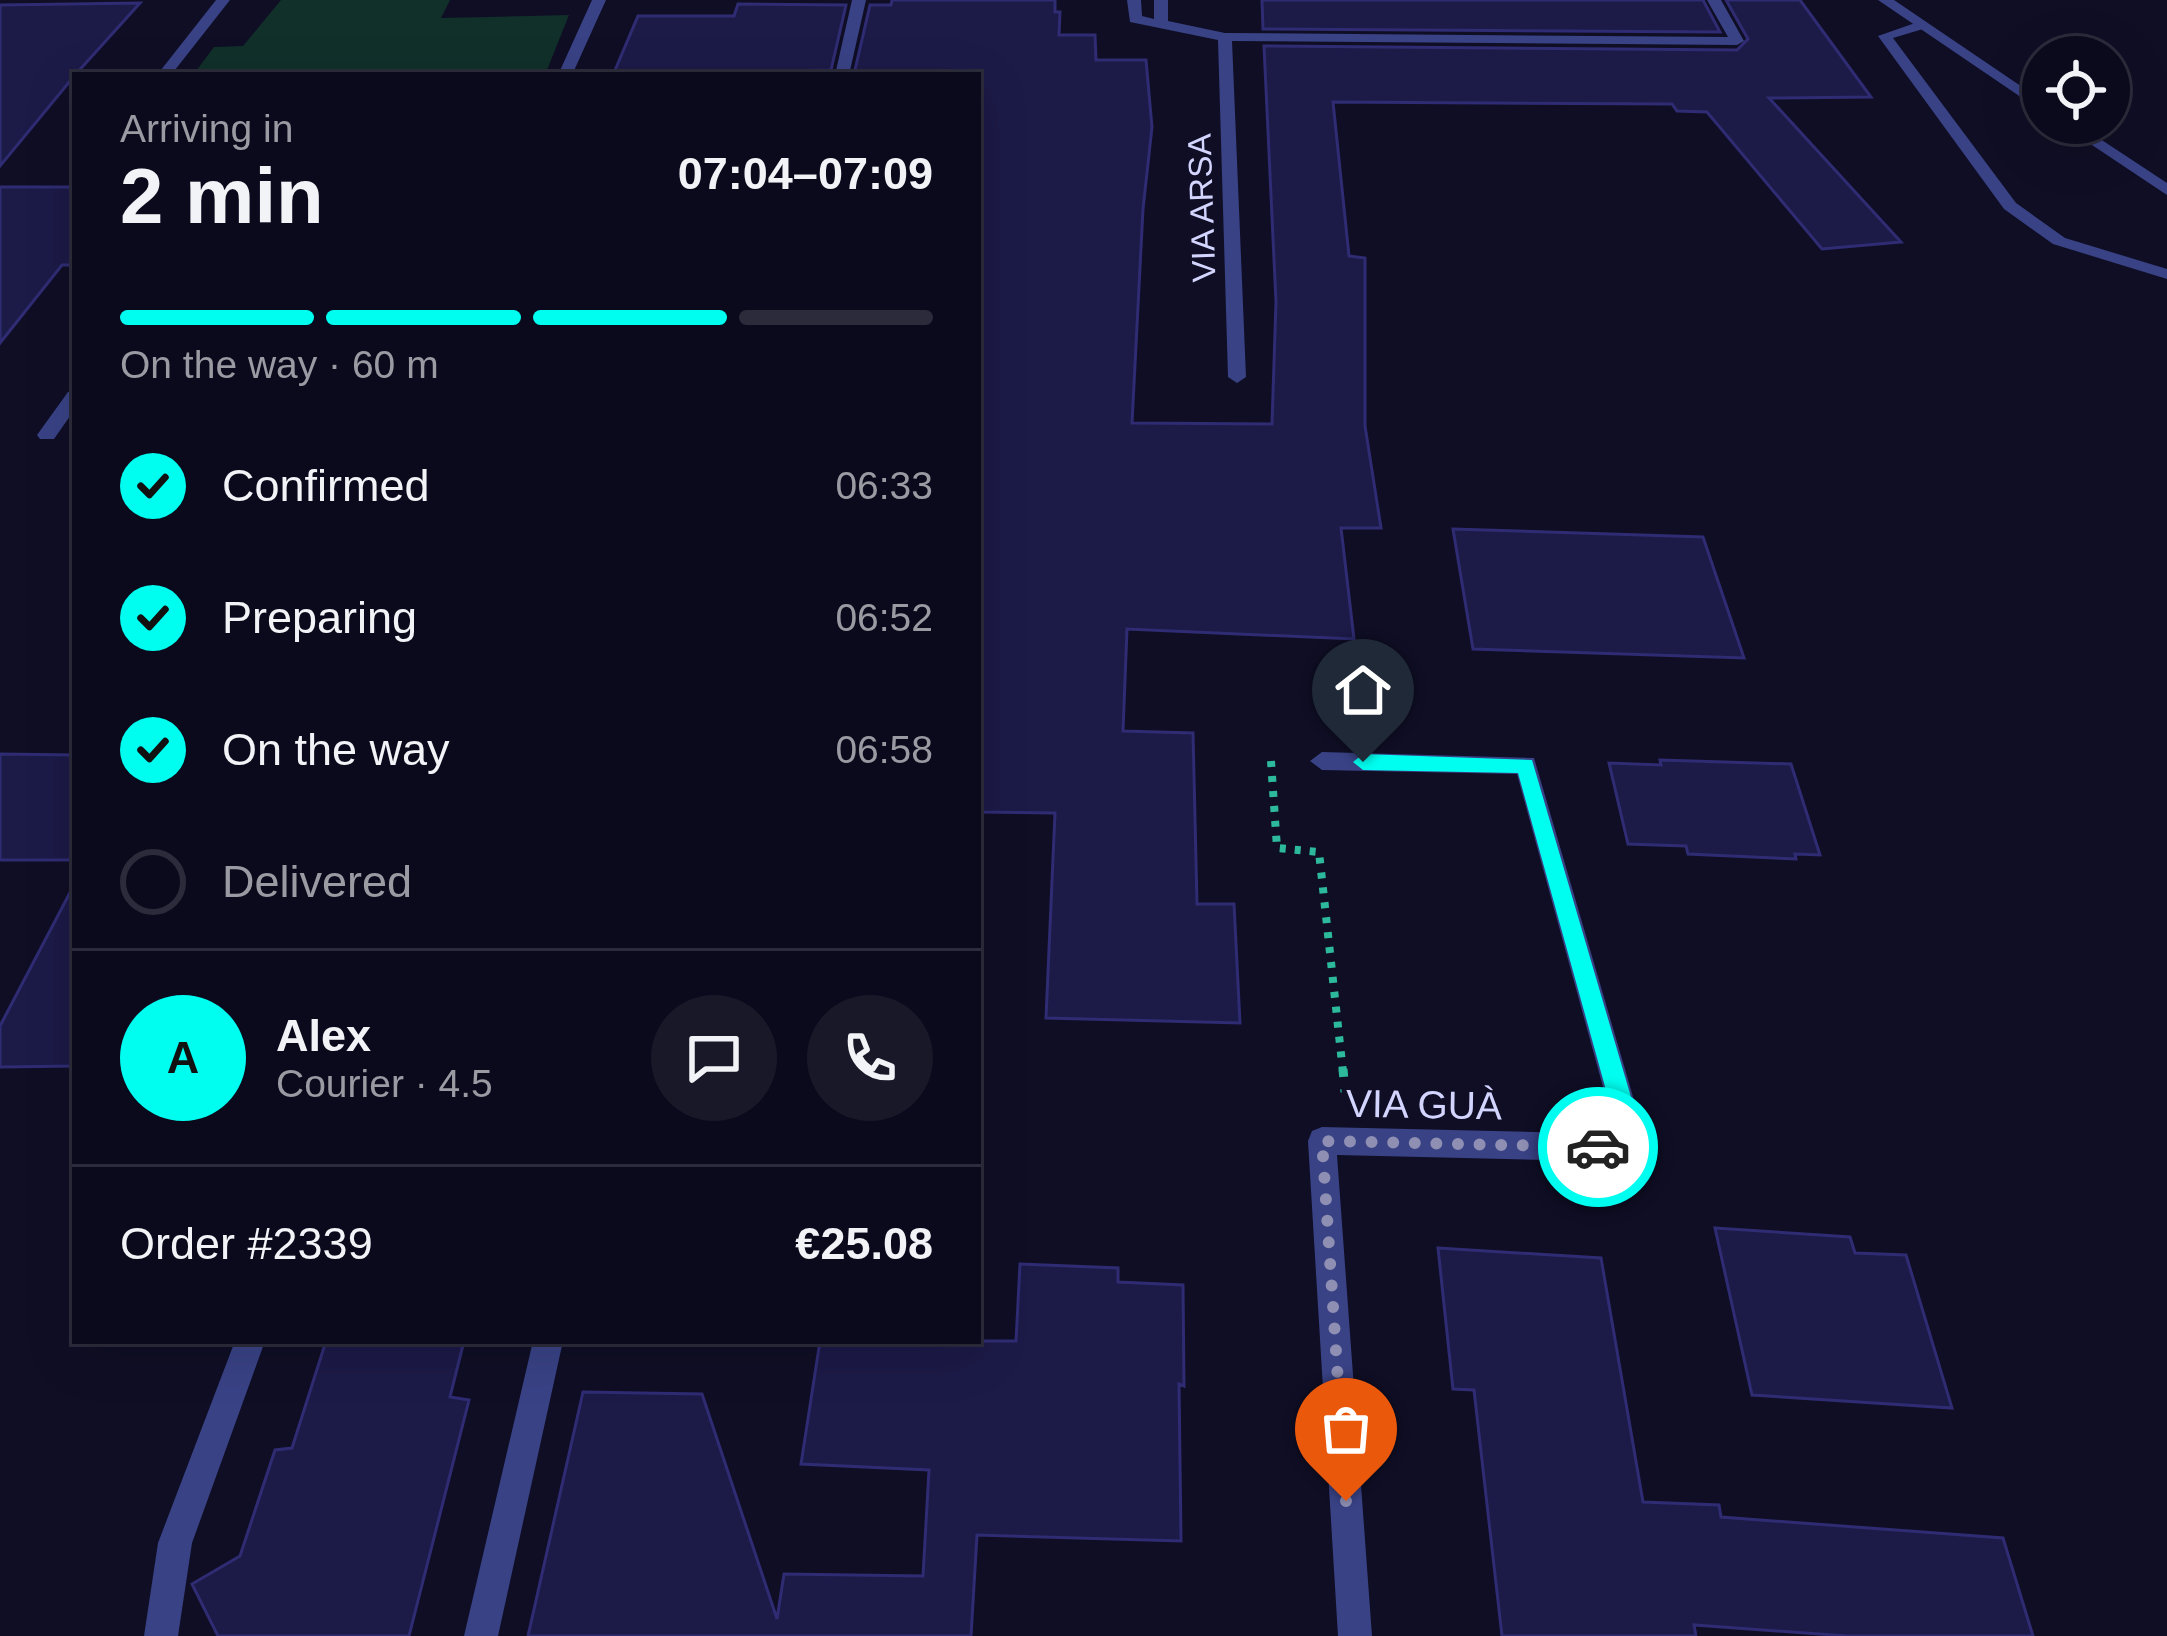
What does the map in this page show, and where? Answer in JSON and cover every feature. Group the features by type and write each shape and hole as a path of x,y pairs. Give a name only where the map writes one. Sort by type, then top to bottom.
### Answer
{"street":[{"path":"166,72 223,0"},
{"path":"567,72 599,0"},
{"path":"843,72 859,0"},
{"path":"1134,0 1135,19 1226,38 1738,41 1714,0"},
{"path":"1161,0 1161,25"},
{"path":"1885,0 2022,94"},
{"path":"1918,26 1886,35 2011,206 2059,242 2167,274"},
{"name":"VIA ARSA","path":"1226,38 1237,377"},
{"path":"2098,144 2167,190"},
{"path":"47,435 72,399"},
{"name":"VIA GUÀ","path":"1322,761 1526,765 1634,1148 1322,1141 1355,1636"},
{"path":"160,1636 175,1543 249,1344"},
{"path":"481,1636 547,1344"}],"path":[{"path":"1271,761 1277,848 1319,852 1345,1097"}],"green space":[{"path":"281,0 450,0 441,18 569,15 546,72 195,72 214,47 243,46"}],"building":[{"path":"892,0 1055,0 1055,12 1060,12 1059,35 1095,35 1096,60 1146,60 1152,127 1132,423 1272,424 1276,302 1264,46 1737,50 1748,39 1726,0 1800,0 1871,97 1769,98 1901,242 1822,249 1707,112 1677,111 1672,104 1333,102 1349,256 1365,258 1365,426 1381,528 1341,528 1354,639 1127,629 1123,731 1193,733 1197,904 1234,904 1240,1023 1046,1018 1055,813 981,812 981,72 856,72 870,5 891,5"},
{"path":"1262,0 1703,0 1720,32 1263,29"},
{"path":"140,3 78,72 72,72 72,79 0,166 0,5"},
{"path":"738,4 846,5 831,70 614,72 638,16 734,16"},
{"path":"0,187 72,187 72,265 62,265 0,343"},
{"path":"1453,529 1703,537 1744,658 1473,649"},
{"path":"0,754 72,755 72,860 0,860"},
{"path":"1660,760 1791,764 1820,855 1795,854 1796,859 1688,854 1686,846 1628,844 1609,763 1661,765"},
{"path":"72,889 72,1066 0,1067 0,1026"},
{"path":"1715,1228 1850,1237 1855,1253 1906,1255 1952,1408 1752,1395"},
{"path":"1438,1248 1601,1258 1643,1502 1719,1505 1721,1517 2003,1538 2033,1636 1847,1636 1694,1625 1696,1636 1502,1636 1474,1390 1453,1389"},
{"path":"1020,1264 1118,1268 1118,1282 1183,1285 1181,1541 977,1535 971,1636 528,1636 583,1392 702,1394 777,1619 784,1574 923,1576 929,1470 801,1464 820,1344 1016,1341"},
{"path":"325,1344 463,1344 450,1397 469,1400 409,1636 218,1636 192,1584 240,1556 275,1450 292,1448"}],"way so far":[{"path":"1346,1501 1322,1141 1598,1147"}],"route":[{"path":"1363,762 1526,765 1634,1148 1598,1147"}]}
